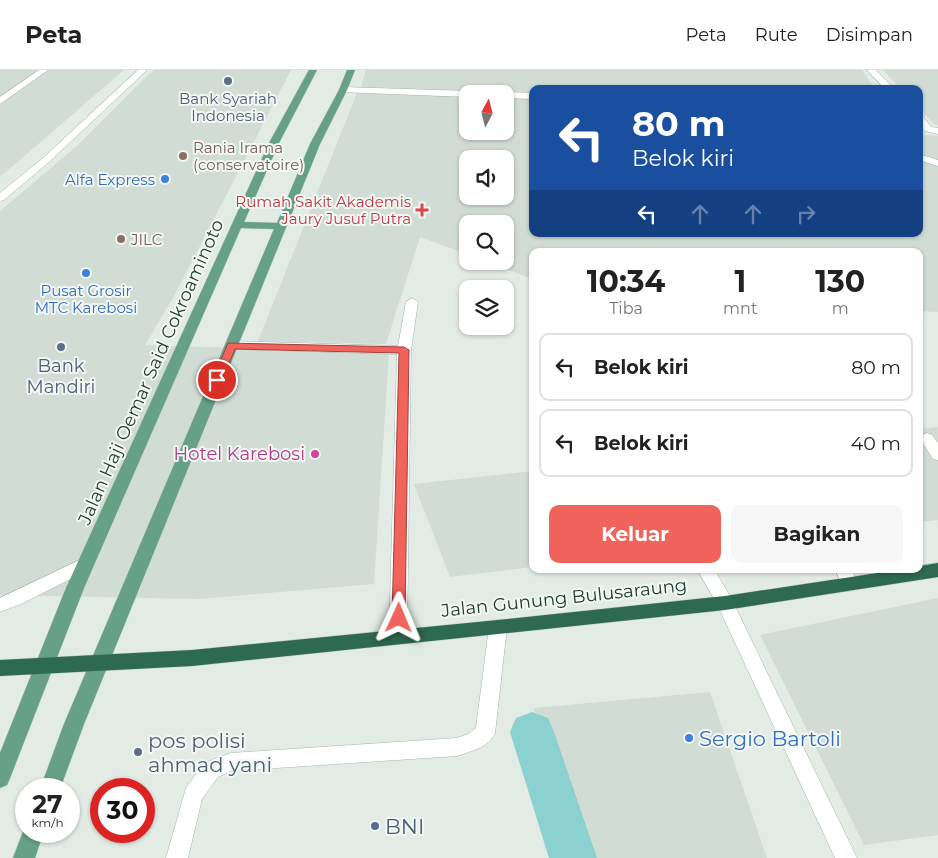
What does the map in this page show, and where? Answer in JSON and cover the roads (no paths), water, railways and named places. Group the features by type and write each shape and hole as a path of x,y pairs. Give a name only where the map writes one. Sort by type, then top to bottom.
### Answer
{"highway":[{"name":"Jalan Gunung Bulusaraung","path":"923,571 938,570"},
{"name":"Jalan Gunung Bulusaraung","path":"0,668 100,661 192,658 725,603 847,576 892,573"}],"main road":[{"name":"Jalan Haji Oemar Said Cokroaminoto","path":"0,778 43,666 86,563 274,143 313,70"},
{"path":"54,778 74,724 315,144 343,90 351,70"},
{"path":"237,225 281,226"},
{"path":"24,858 30,843"}],"street":[{"path":"0,101 44,70"},
{"path":"0,198 46,160 143,70"},
{"path":"871,70 886,85"},
{"path":"343,90 459,94"},
{"path":"514,95 529,96"},
{"path":"923,122 928,129 938,131"},
{"path":"923,158 938,163"},
{"path":"398,637 404,350 412,302"},
{"path":"232,346 404,350"},
{"path":"927,438 938,455"},
{"path":"0,605 86,563"},
{"path":"706,573 725,603 846,858"},
{"path":"177,858 193,796 211,770 231,762 457,747 474,741 484,733 498,627"}],"waterway":[{"path":"532,732 573,858"}],"place":[{"name":"Bank Syariah Indonesia","path":"228,81"},
{"name":"Rania Irama (conservatoire)","path":"183,156"},
{"name":"Alfa Express","path":"165,179"},
{"name":"Rumah Sakit Akademis Jaury Jusuf Putra","path":"422,210"},
{"name":"JILC","path":"121,239"},
{"name":"Pusat Grosir MTC Karebosi","path":"86,273"},
{"name":"Bank Mandiri","path":"61,347"},
{"name":"Hotel Karebosi","path":"315,454"},
{"name":"Sergio Bartoli","path":"689,738"},
{"name":"pos polisi ahmad yani","path":"138,752"},
{"name":"BNI","path":"375,826"}]}
